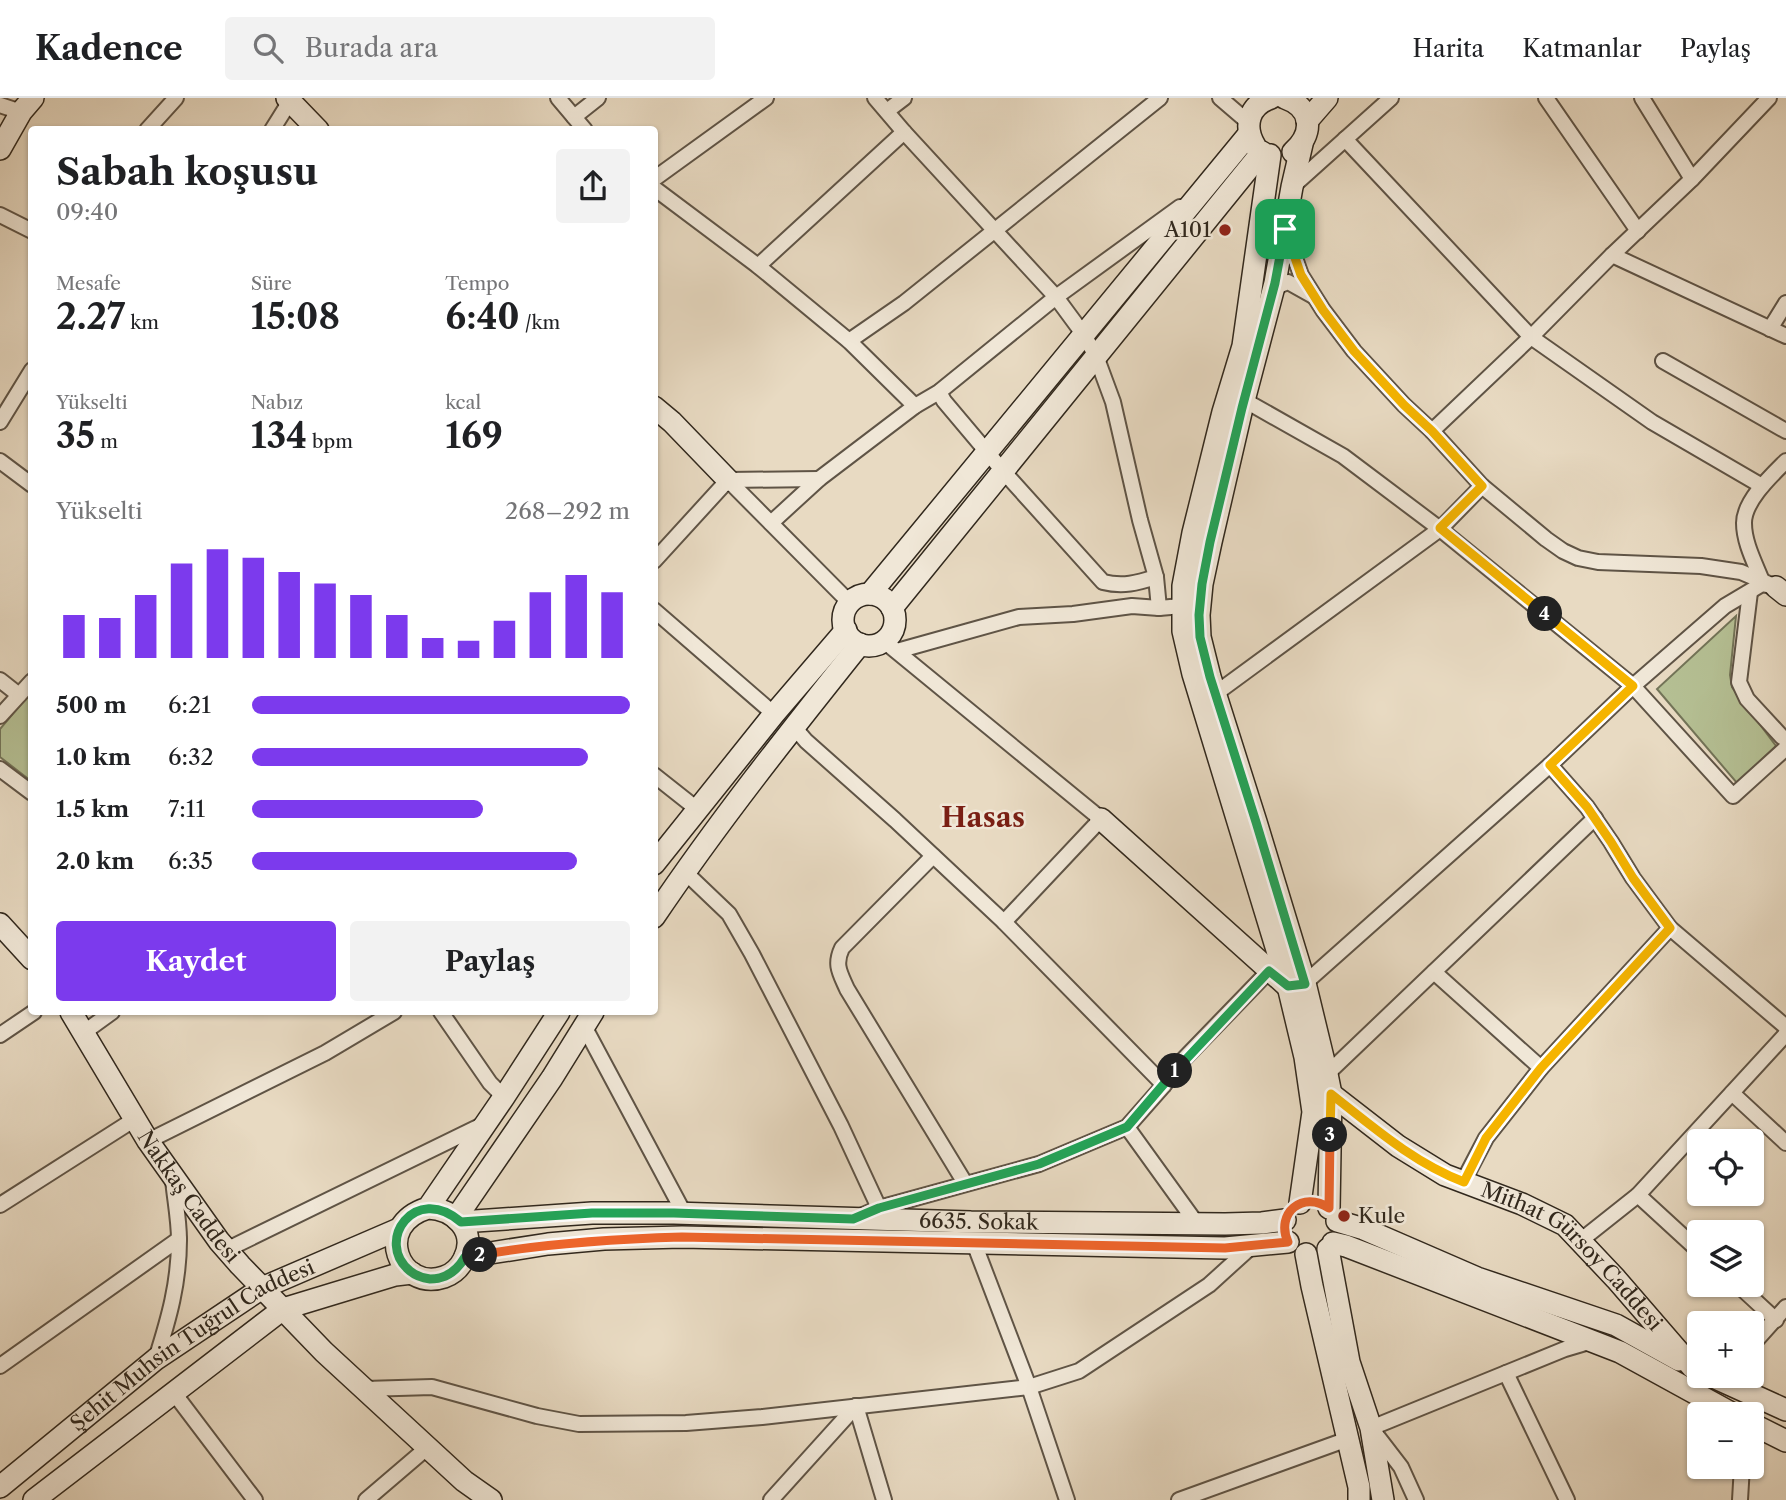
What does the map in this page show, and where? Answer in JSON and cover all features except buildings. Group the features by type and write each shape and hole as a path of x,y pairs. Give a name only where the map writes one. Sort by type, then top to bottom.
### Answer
{"main road":[{"path":"1307,121 1327,98"},
{"path":"290,99 314,126"},
{"path":"0,149 27,105"},
{"path":"870,594 1268,107 1299,106 1307,121 1308,130 1292,187 1272,295 1210,542 1201,594 1200,637 1296,985 1313,1112 1300,1203"},
{"path":"1268,107 1253,144 1266,154 1281,156 1293,153 1302,144"},
{"path":"892,608 1096,356 1266,154"},
{"path":"1266,154 1243,346 1223,412 1193,533 1183,586 1183,631 1193,674 1329,1084 1336,1236 1330,1246 1321,1252 1306,1254 1293,1248 1288,1242 1285,1220 1300,1203 1323,1204 1333,1215"},
{"path":"658,410 728,480"},
{"path":"870,594 883,598 895,614 891,646 872,645 853,637 844,616 850,603 859,596 870,594"},
{"path":"658,859 774,714 853,637"},
{"path":"658,911 793,727 853,637"},
{"path":"1101,819 1269,971 1296,985"},
{"path":"0,924 28,955"},
{"name":"Nakkaş Caddesi","path":"73,1015 148,1140 226,1250 324,1352 464,1481 491,1500"},
{"path":"428,1208 557,1015"},
{"path":"458,1220 589,1019"},
{"name":"Mithat Gürsoy Caddesi","path":"1329,1084 1398,1146 1445,1175 1521,1204 1565,1225 1687,1352"},
{"path":"440,1208 458,1220 466,1233 468,1245 458,1268 436,1279 412,1273 403,1265 396,1241 406,1219 415,1212 440,1208"},
{"name":"6635. Sokak","path":"458,1220 592,1213 684,1213 971,1222 1197,1224 1285,1220"},
{"name":"Mithat Gürsoy Caddesi","path":"1333,1215 1477,1278 1616,1325 1687,1362"},
{"name":"Şehit Muhsin Tuğrul Caddesi","path":"0,1487 156,1359 262,1288 399,1230"},
{"name":"6635. Sokak","path":"465,1257 548,1244 682,1237 1225,1248 1288,1242"},
{"path":"1330,1246 1349,1362 1371,1428 1384,1500"},
{"name":"Mithat Gürsoy Caddesi","path":"1330,1246 1346,1246 1620,1352 1711,1402"},
{"path":"1306,1254 1359,1487 1359,1500"},
{"name":"Şehit Muhsin Tuğrul Caddesi","path":"34,1500 283,1309 395,1275 412,1273"},
{"name":"Mithat Gürsoy Caddesi","path":"1739,1388 1786,1410"},
{"path":"1764,1430 1786,1441"}],"street":[{"path":"151,126 176,98"},
{"path":"558,98 582,126"},
{"path":"574,117 598,98"},
{"path":"658,176 766,98"},
{"path":"875,98 1056,297 1096,356 1113,402 1156,577 1159,608"},
{"path":"887,111 904,98"},
{"path":"849,341 904,303 1160,98"},
{"path":"1220,98 1268,107"},
{"path":"1292,187 1391,98"},
{"path":"1546,98 1638,230"},
{"path":"1642,98 1692,179"},
{"path":"1432,431 1692,179 1769,98"},
{"path":"274,126 290,99"},
{"path":"0,104 27,105"},
{"path":"758,266 904,132"},
{"path":"1345,139 1531,337 1652,422 1762,485"},
{"path":"658,191 758,266 849,341 915,406"},
{"path":"771,523 819,479 915,406 939,392 1056,297 1200,193"},
{"path":"0,215 28,229"},
{"path":"1285,229 1301,275 1354,351 1482,486 1546,540 1578,558 1598,562 1701,566 1741,572 1774,588"},
{"path":"1612,255 1786,336"},
{"path":"1272,295 1278,286 1288,282 1317,299"},
{"path":"1770,329 1786,303"},
{"path":"1663,361 1786,431"},
{"path":"0,422 28,376"},
{"path":"939,392 1003,471 1103,582 1131,585 1156,577"},
{"path":"1244,400 1343,456 1440,528 1633,686 1733,796 1786,748"},
{"path":"0,461 28,482"},
{"path":"1774,588 1748,543 1744,523 1747,510 1762,485 1786,461"},
{"path":"658,557 728,480 819,479"},
{"path":"728,480 850,603"},
{"path":"1215,694 1440,528 1482,486"},
{"path":"1296,985 1550,765 1633,686 1725,606 1762,584 1774,588"},
{"path":"1750,592 1739,682 1746,698 1786,739"},
{"path":"891,646 1019,618 1132,606 1182,606"},
{"path":"658,613 774,714"},
{"path":"891,646 1101,819 1004,922"},
{"path":"0,680 19,695"},
{"path":"0,716 28,685"},
{"path":"793,727 1004,922 1164,1085"},
{"path":"1550,765 1587,807 1633,878 1670,928 1786,1027"},
{"path":"0,769 28,790"},
{"path":"658,778 697,809"},
{"path":"1329,1084 1434,972 1595,818"},
{"path":"933,856 842,948 838,957 838,968 847,989 965,1183"},
{"path":"685,872 729,914 841,1126 879,1208"},
{"path":"1464,1182 1486,1138 1541,1068 1670,928"},
{"path":"853,1219 879,1208 1039,1164 1127,1127 1180,1063 1269,971"},
{"path":"1434,972 1541,1068"},
{"path":"0,1035 30,1015"},
{"path":"83,1032 108,1015"},
{"path":"148,1140 325,1053 389,1015"},
{"path":"443,1015 489,1083 504,1097"},
{"path":"589,1019 684,1213"},
{"path":"1580,1241 1638,1195 1786,1034"},
{"path":"1732,1093 1786,1143"},
{"path":"0,1206 135,1119"},
{"path":"226,1250 486,1123"},
{"path":"1127,1127 1197,1224"},
{"path":"156,1359 171,1313 177,1279 179,1239 173,1175"},
{"path":"1638,1195 1687,1240"},
{"path":"0,1366 179,1239"},
{"path":"974,1243 1029,1387 1067,1500"},
{"path":"365,1389 432,1387 537,1416 579,1424 686,1423 762,1417 1029,1387 1079,1371 1209,1285 1253,1245"},
{"path":"1751,1297 1776,1320"},
{"path":"1764,1332 1786,1307"},
{"path":"1416,1500 1401,1467 1371,1428 1565,1349 1592,1341"},
{"path":"1506,1373 1567,1500"},
{"path":"174,1393 255,1500"},
{"path":"771,1500 856,1406"},
{"path":"856,1406 884,1500"},
{"path":"1180,1500 1348,1440"},
{"path":"366,1500 428,1447"},
{"path":"1740,1500 1741,1479"}],"green space":[{"path":"1736,616 1730,675 1732,687 1776,746 1737,783 1657,689"},
{"path":"28,696 28,779 0,757 0,729"}],"place":[{"name":"A101","path":"1225,230"},
{"name":"Kule","path":"1344,1216"}],"district":[{"name":"Hasas","path":"983,817"}],"route":[{"path":"1285,229 1301,275 1354,351 1482,486 1440,528 1633,686 1550,765 1587,807 1633,878 1670,928 1541,1068 1486,1138 1464,1182 1445,1175 1398,1146 1331,1094 1329,1208 1308,1201 1294,1207 1285,1220 1288,1242 1225,1248 682,1237 604,1239 548,1244 465,1257 458,1268 436,1279 412,1273 403,1265 396,1241 406,1219 415,1212 428,1208 440,1208 461,1222 592,1213 853,1219 879,1208 1039,1164 1127,1127 1180,1063 1269,971 1288,986 1305,984 1210,677 1200,637 1199,615 1210,542 1275,283 1285,229"}]}
